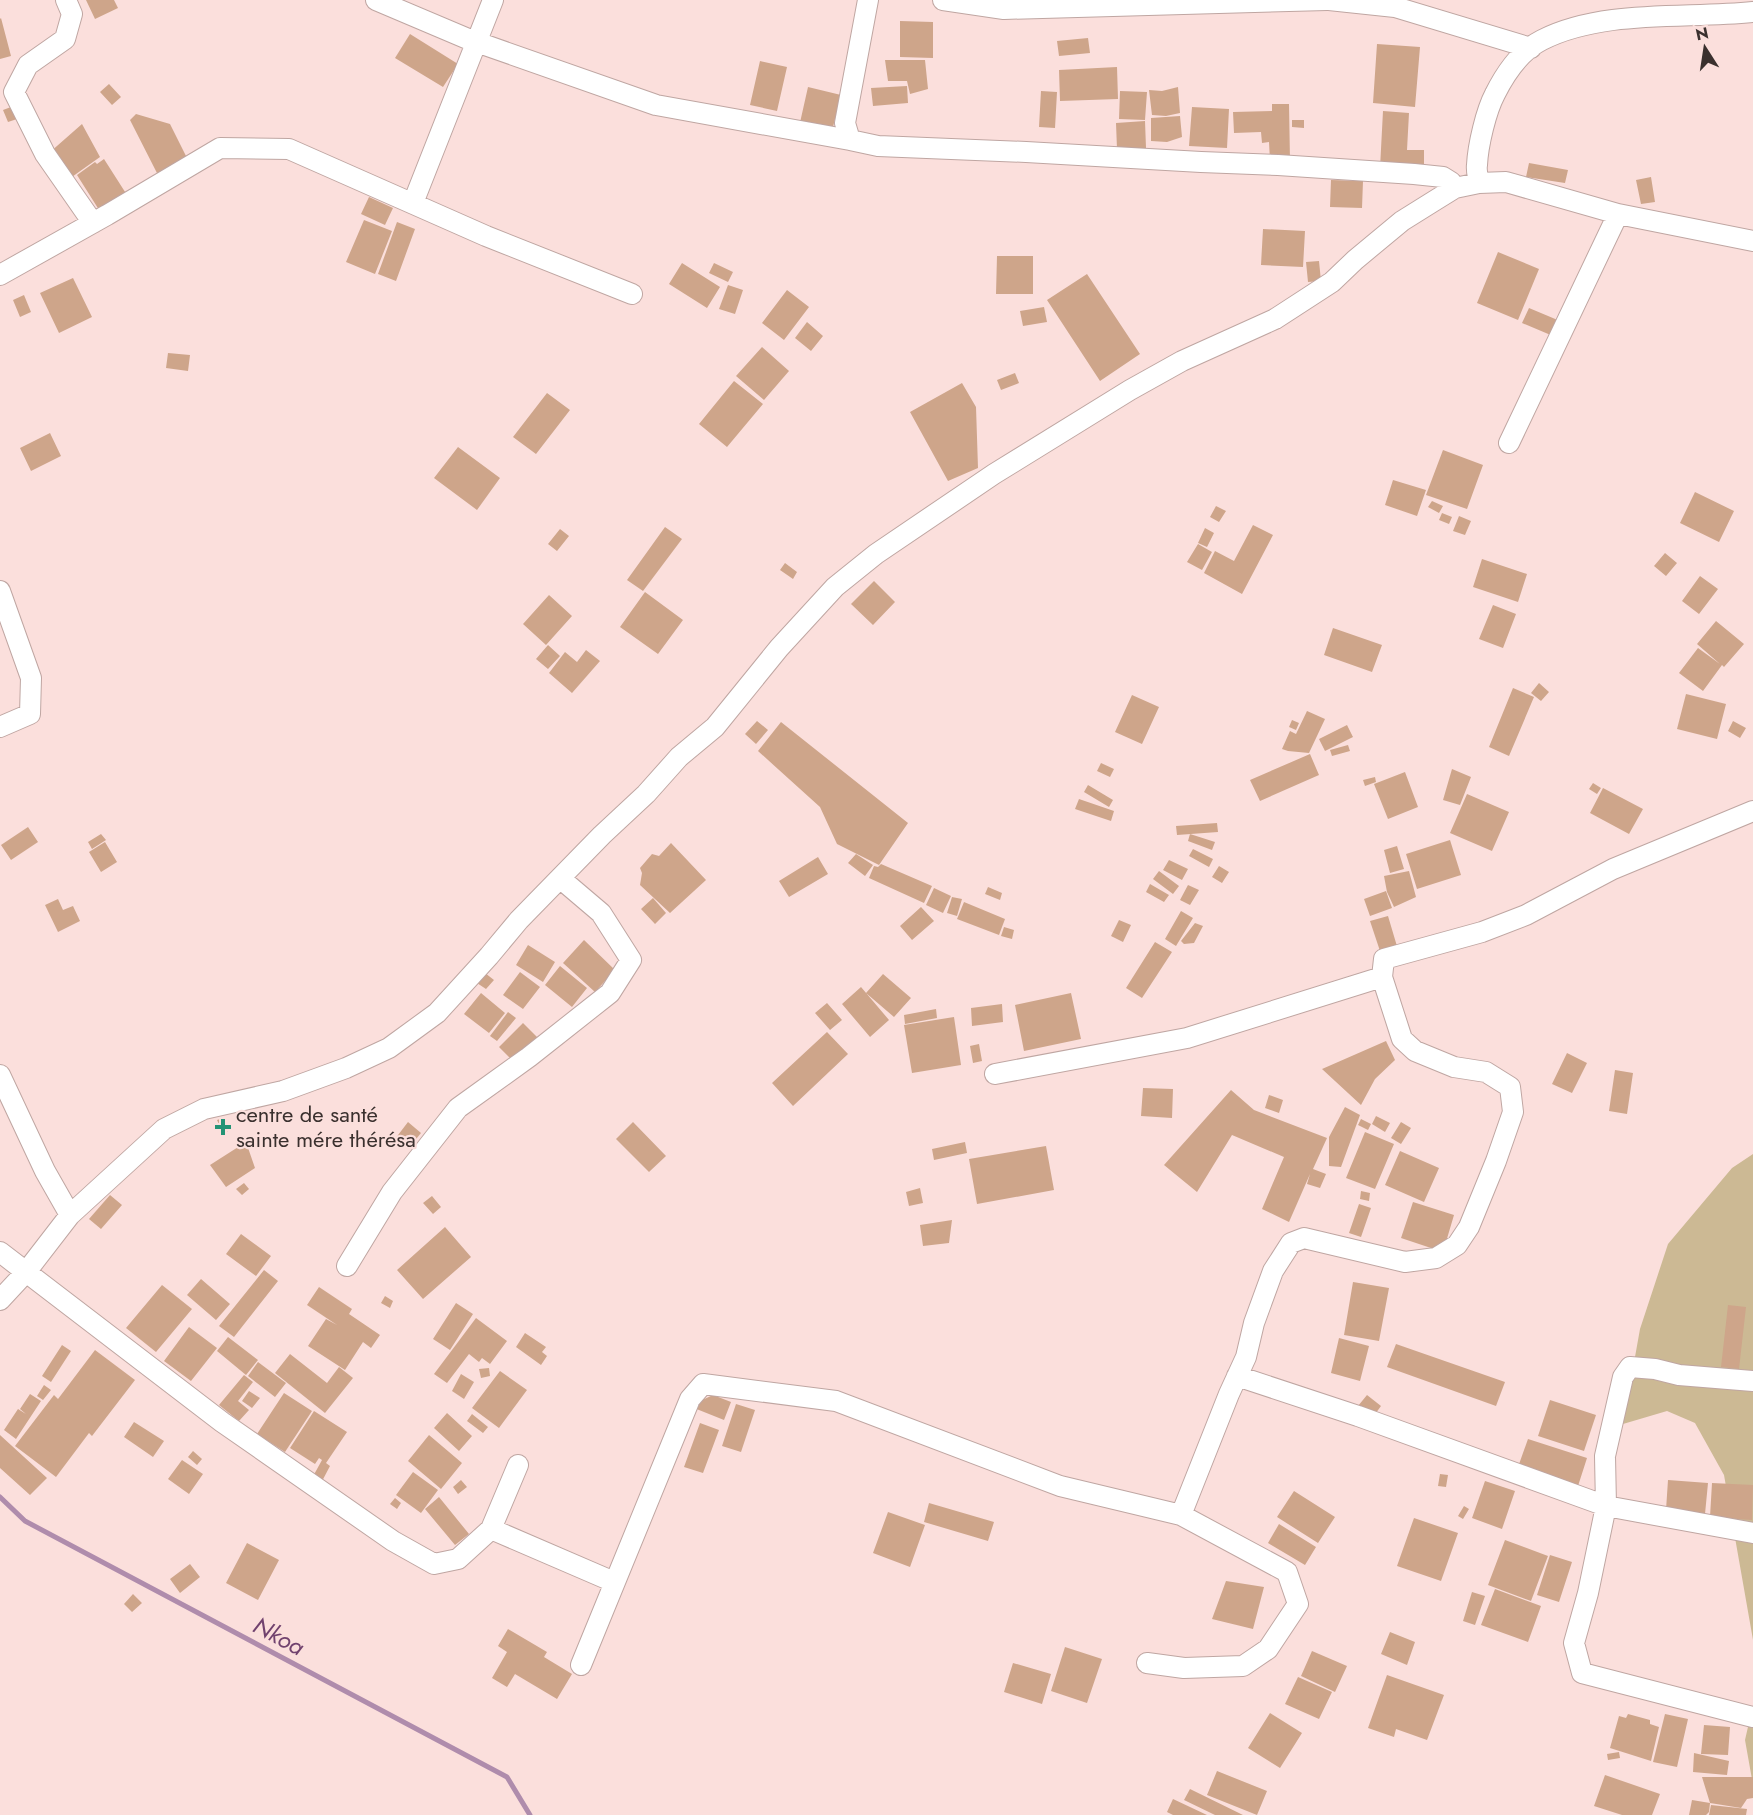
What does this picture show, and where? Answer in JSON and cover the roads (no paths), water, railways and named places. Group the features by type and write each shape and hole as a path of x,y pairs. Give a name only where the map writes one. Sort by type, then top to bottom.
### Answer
{"street":[{"path":"66,0 72,14 65,39 28,64 14,92 45,154 93,223"},
{"path":"376,0 476,42 656,105 878,146 1278,165 1414,174 1443,177 1455,188"},
{"path":"413,203 493,0"},
{"path":"850,140 845,123 868,0"},
{"path":"943,0 1004,9 1357,1 1395,7 1531,48"},
{"path":"1479,183 1476,166 1488,108 1503,79 1521,55 1540,40 1602,22 1753,12"},
{"path":"0,275 220,148 289,149 486,236 632,294"},
{"path":"0,1300 26,1272 70,1215 164,1129 204,1109 283,1091 345,1068 389,1048 437,1012 519,920 679,757 715,727 779,648 835,587 876,554 993,474 1130,390 1182,361 1275,319 1332,282 1402,221 1455,188 1479,183 1506,182 1618,214 1753,241"},
{"path":"1509,443 1618,214"},
{"path":"0,591 31,678 30,714 0,727"},
{"path":"1181,1515 1246,1357 1254,1323 1273,1271 1291,1243 1304,1238 1405,1262 1436,1258 1458,1245 1469,1227 1496,1161 1513,1112 1510,1087 1486,1072 1454,1067 1415,1051 1402,1039 1382,977 1384,959 1482,932 1526,915 1613,869 1753,811"},
{"path":"347,1266 392,1192 458,1108 529,1057 610,993 631,960 601,913 561,879"},
{"path":"995,1074 1187,1038 1382,977"},
{"path":"0,1075 45,1171 70,1215"},
{"path":"0,1252 222,1422 393,1541 434,1564 458,1559 491,1529 519,1465"},
{"path":"1753,1381 1679,1375 1655,1369 1630,1367 1623,1377 1605,1456 1606,1506 1575,1643 1582,1673 1753,1717"},
{"path":"1238,1376 1358,1416 1606,1506 1753,1533"},
{"path":"580,1665 690,1399 703,1384 836,1401 1060,1486 1181,1515 1287,1572 1298,1604 1268,1649 1243,1666 1184,1668 1147,1663"},
{"path":"491,1529 614,1582"}],"waterway":[{"name":"Nkoa","path":"0,1497 25,1521 507,1777 530,1815"}],"place":[{"name":"centre de santé sainte mére thérésa","path":"223,1127"}]}
